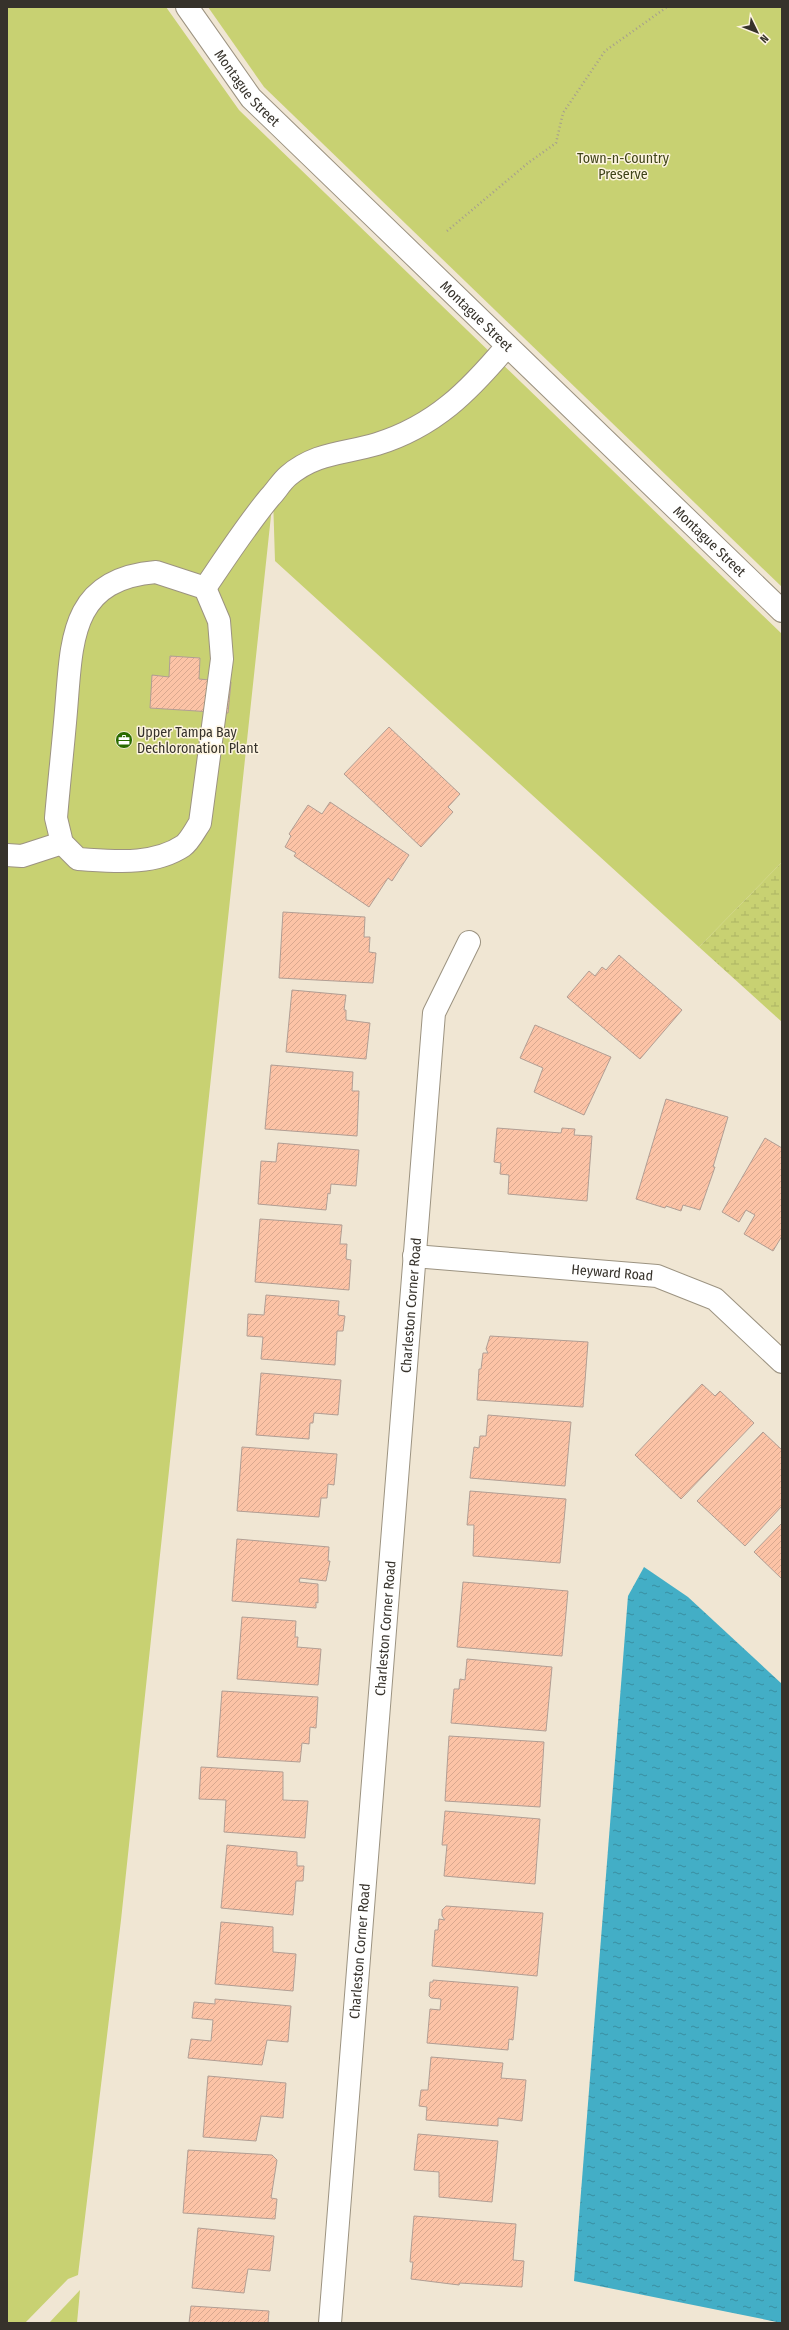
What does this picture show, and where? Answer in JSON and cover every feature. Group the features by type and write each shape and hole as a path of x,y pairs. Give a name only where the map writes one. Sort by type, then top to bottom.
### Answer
{"street":[{"name":"Montague Street","path":"187,7 251,98 782,611"},
{"path":"205,588 251,520 287,476 320,456 376,444 409,433 444,412 477,382 508,346"},
{"path":"156,572 205,588 219,621 222,659 200,823 185,845 160,858 119,862 78,859 62,843 56,818 71,652 76,625 89,603 108,585 134,574 156,572"},
{"path":"7,855 22,856 62,843"},
{"name":"Charleston Corner Road","path":"330,2323 434,1013 469,942"},
{"name":"Heyward Road","path":"414,1256 656,1276 715,1299 782,1362"}],"path":[{"path":"447,231 511,176 556,143 563,113 605,51 667,7"}],"green space":[{"path":"7,7 166,7 239,110 782,634 782,862 699,947 275,561 273,497 121,1920 78,2275 68,2279 25,2323 7,2323"},
{"name":"Town-n-Country Preserve","path":"208,7 782,7 782,587 264,87"},
{"path":"782,862 782,1022 699,947"},
{"path":"80,2290 77,2323 49,2323"}],"water":[{"path":"644,1567 688,1597 782,1684 782,2323 574,2281 628,1596"}],"building":[{"path":"170,656 200,658 199,679 231,682 228,713 150,708 152,675 169,677"},
{"path":"389,727 460,794 448,807 453,812 421,847 344,774"},
{"path":"330,802 409,855 392,881 388,878 369,907 294,856 296,853 285,847 291,836 289,834 308,805 322,814"},
{"path":"283,912 365,917 364,937 370,937 369,952 376,953 373,983 279,978"},
{"path":"619,955 682,1010 640,1059 567,997 589,971 595,976 602,967 606,970"},
{"path":"292,990 346,995 344,1010 346,1010 346,1020 370,1023 366,1059 286,1052"},
{"path":"535,1025 611,1057 584,1115 534,1092 543,1068 520,1058"},
{"path":"271,1065 353,1072 352,1091 359,1091 357,1136 265,1129"},
{"path":"666,1099 728,1117 713,1167 715,1167 700,1210 683,1205 681,1211 666,1206 665,1208 636,1199"},
{"path":"497,1128 561,1133 562,1128 575,1129 574,1135 592,1136 587,1201 508,1194 509,1175 500,1174 501,1163 494,1162"},
{"path":"765,1138 782,1148 782,1236 773,1251 744,1234 755,1215 746,1210 739,1222 722,1212"},
{"path":"278,1143 359,1150 356,1186 331,1184 330,1194 328,1193 326,1210 258,1204 261,1161 276,1162"},
{"path":"260,1219 342,1225 340,1244 347,1244 346,1259 351,1260 349,1290 255,1282"},
{"path":"266,1295 339,1301 338,1315 345,1316 343,1331 337,1331 335,1365 261,1359 263,1337 247,1336 248,1314 264,1315"},
{"path":"490,1336 588,1342 583,1407 477,1400 479,1369 481,1369 483,1353 488,1353 486,1349"},
{"path":"261,1373 341,1380 338,1415 314,1413 313,1423 310,1423 309,1439 256,1435"},
{"path":"702,1384 715,1396 720,1391 754,1423 681,1499 635,1455"},
{"path":"488,1415 571,1422 565,1486 470,1478 474,1447 479,1448 480,1436 486,1436"},
{"path":"763,1432 782,1450 782,1506 745,1546 697,1501"},
{"path":"242,1447 337,1454 334,1485 328,1484 327,1498 321,1498 319,1517 237,1511"},
{"path":"470,1491 566,1499 560,1563 473,1556 474,1525 467,1525"},
{"path":"782,1523 782,1579 754,1552"},
{"path":"237,1539 329,1547 328,1561 330,1561 326,1581 300,1578 299,1582 318,1584 318,1603 316,1602 316,1608 232,1601"},
{"path":"463,1582 568,1591 562,1656 457,1647"},
{"path":"242,1617 296,1621 295,1637 298,1637 297,1647 321,1649 318,1685 237,1679"},
{"path":"467,1659 552,1667 546,1731 451,1723 454,1689 459,1689 460,1679 465,1680"},
{"path":"222,1691 318,1697 316,1728 310,1727 309,1744 302,1743 300,1762 217,1757"},
{"path":"449,1736 544,1742 540,1807 445,1801"},
{"path":"201,1767 283,1772 283,1800 308,1801 305,1838 224,1832 226,1800 199,1799"},
{"path":"445,1811 540,1819 535,1884 444,1876 447,1845 442,1845"},
{"path":"227,1845 297,1852 297,1866 304,1866 303,1881 296,1881 293,1915 221,1908"},
{"path":"446,1906 543,1913 537,1976 432,1966 435,1930 438,1930 439,1919 445,1920 442,1916 442,1910"},
{"path":"221,1922 273,1927 273,1952 296,1954 293,1991 215,1984"},
{"path":"433,1980 518,1987 513,2040 509,2039 508,2050 427,2043 430,2009 440,2010 441,1999 431,1998 429,1996 430,1982 433,1982"},
{"path":"215,1999 291,2006 288,2042 267,2040 262,2065 188,2058 191,2039 211,2041 213,2020 192,2018 194,2002 215,2004"},
{"path":"431,2057 503,2063 501,2078 526,2080 522,2121 498,2118 498,2126 426,2120 427,2107 419,2106 421,2090 428,2090"},
{"path":"208,2076 286,2083 283,2118 261,2116 256,2141 203,2137"},
{"path":"418,2134 498,2141 492,2202 439,2197 439,2172 414,2170"},
{"path":"188,2150 272,2155 277,2160 271,2198 277,2199 275,2219 183,2213"},
{"path":"414,2216 516,2224 513,2260 524,2261 522,2287 460,2283 459,2285 411,2279 413,2262 410,2262"},
{"path":"198,2228 274,2236 270,2271 248,2269 244,2293 192,2288"},
{"path":"191,2306 269,2311 268,2323 189,2323"}],"place":[{"name":"Upper Tampa Bay Dechloronation Plant","path":"124,740"}]}
